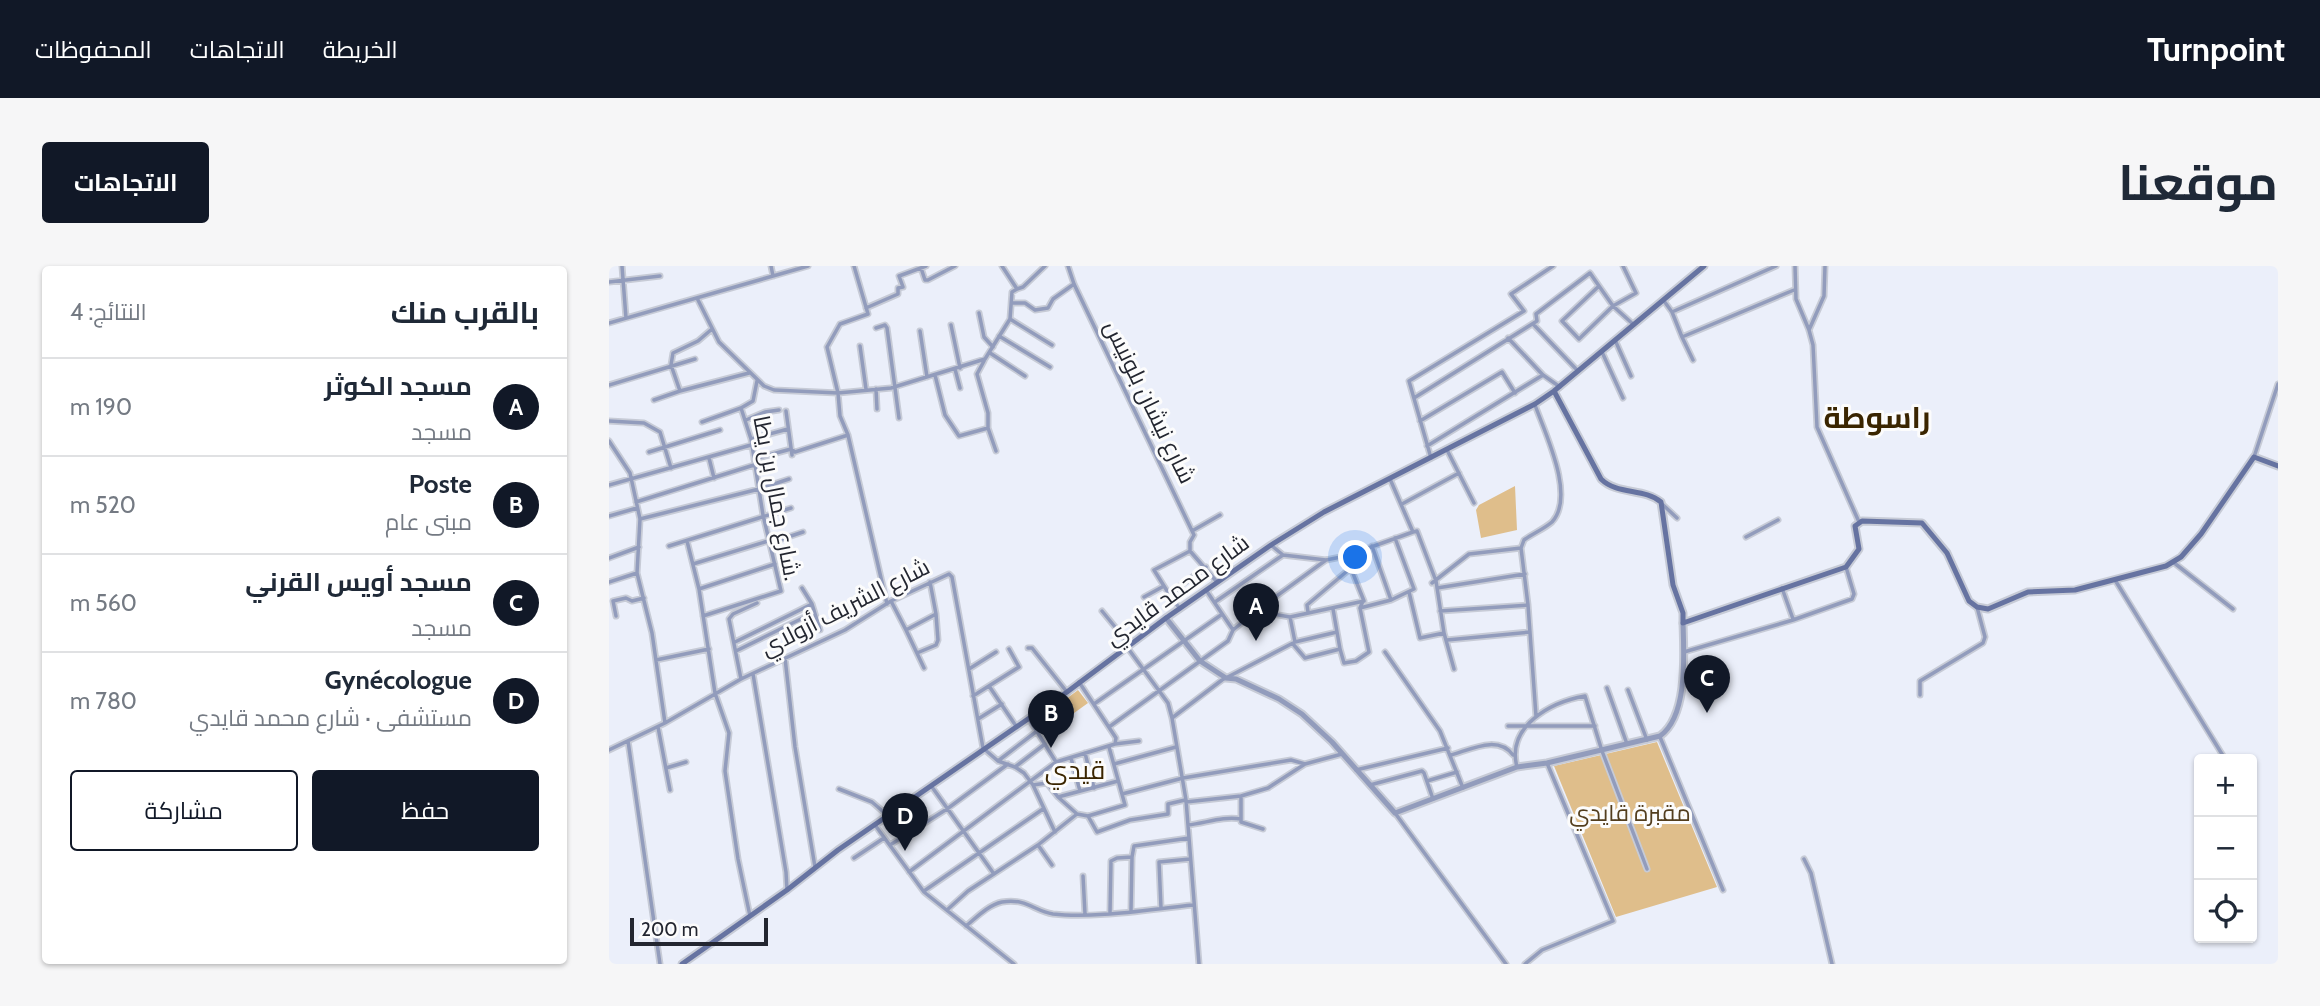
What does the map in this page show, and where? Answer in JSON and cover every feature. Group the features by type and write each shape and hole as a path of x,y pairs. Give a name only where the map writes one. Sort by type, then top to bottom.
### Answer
{"main road":[{"name":"شارع محمد قايدي","path":"682,964 887,815 1067,692 1166,618 1305,522 1535,404 1557,389 1703,266"},
{"path":"1557,389 1601,479 1613,488 1653,497 1661,502 1673,585 1683,613 1683,623 1846,567 1859,549 1855,526 1859,522 1916,521 1927,526 1947,553 1969,601 1976,607 1988,609 2028,592 2075,590 2115,580 2166,566 2181,556 2201,534 2254,457 2278,466"}],"street":[{"path":"622,266 626,318"},
{"path":"771,266 773,276"},
{"path":"609,323 808,266"},
{"path":"854,266 868,314 840,324 827,347 838,393 840,416 848,435 889,603 906,630 924,668"},
{"path":"866,308 898,294 898,288 903,287 899,276 923,267 925,280 928,280 955,266"},
{"path":"1002,266 1017,289"},
{"path":"996,451 988,428 988,413 978,374 1010,319 1012,292 1023,287 1045,266"},
{"name":"شارع نيشان بلونيس","path":"1068,266 1074,284 1192,531"},
{"path":"1431,458 1409,381 1524,311 1511,294 1553,266"},
{"path":"1599,286 1562,321 1579,339 1613,306 1636,293 1623,266"},
{"path":"1672,312 1765,268 1776,266"},
{"path":"1795,266 1794,290 1813,345 1817,426 1859,522"},
{"path":"1809,330 1824,296 1825,266"},
{"path":"1414,398 1533,324 1537,321 1536,314 1590,274 1613,306 1634,325"},
{"path":"609,282 660,276"},
{"path":"1013,303 1025,303 1035,310 1048,307 1053,299 1074,284"},
{"path":"1682,337 1794,290"},
{"path":"697,298 719,342 757,381 774,390 838,393 876,389 896,386 985,359"},
{"path":"1664,300 1693,360"},
{"path":"979,313 984,337 993,347"},
{"path":"1010,319 1052,345"},
{"path":"1533,324 1578,372"},
{"path":"876,328 885,325 887,328 899,418"},
{"path":"951,326 961,388"},
{"path":"680,391 671,365 673,353 698,341 712,328"},
{"path":"920,331 927,377"},
{"path":"999,336 1050,367"},
{"path":"1508,338 1557,389"},
{"path":"1615,340 1631,376"},
{"path":"860,346 866,390"},
{"path":"1602,351 1623,398"},
{"path":"990,353 1025,376"},
{"path":"609,385 695,359"},
{"path":"654,400 750,372"},
{"path":"1420,421 1502,372 1515,393"},
{"path":"935,375 945,415 959,436 988,428"},
{"path":"1427,446 1543,375"},
{"name":"شارع جمال بن يطا.","path":"703,615 780,592 782,589 763,515 751,439 741,408 753,401 757,381"},
{"path":"914,381 916,390"},
{"path":"2254,457 2278,384"},
{"path":"876,389 877,410"},
{"path":"1535,404 1557,470 1561,499 1551,522 1524,540 1521,548 1536,716"},
{"path":"702,422 741,408"},
{"path":"746,420 765,412 779,410"},
{"path":"786,411 792,455"},
{"path":"609,421 644,423 660,432 671,468"},
{"path":"751,439 788,429"},
{"path":"649,452 720,430"},
{"path":"754,459 791,449 795,452 848,435"},
{"path":"609,441 629,473 640,519 637,573 652,633 665,723"},
{"path":"609,485 751,445"},
{"path":"1447,450 1474,503"},
{"path":"709,458 714,478"},
{"path":"636,502 755,465"},
{"path":"1402,504 1459,473"},
{"path":"1390,478 1413,532"},
{"path":"640,519 789,479"},
{"path":"1661,502 1677,518"},
{"path":"609,516 637,508"},
{"path":"669,546 791,508"},
{"path":"1217,582 1190,551 1190,542 1194,535 1192,531 1220,515"},
{"path":"1746,537 1778,520"},
{"path":"1271,545 1283,555 1326,560 1346,556 1417,531 1437,588 1444,633 1454,669"},
{"path":"694,564 803,532"},
{"path":"1360,608 1391,600 1413,589 1395,538"},
{"path":"687,541 699,589 715,694 729,733 725,762 727,782 750,916"},
{"path":"1372,545 1391,600"},
{"path":"609,558 639,547"},
{"path":"1434,582 1469,554 1521,548"},
{"path":"1179,609 1154,570 1190,551"},
{"path":"1215,602 1283,555"},
{"path":"1333,609 1344,663 1356,661 1369,652 1360,608 1364,601 1346,556"},
{"path":"1109,727 1228,641 1233,630 1326,560"},
{"path":"2173,562 2233,609"},
{"path":"699,589 775,564"},
{"path":"1169,594 1206,567"},
{"path":"1308,612 1307,604 1352,567"},
{"path":"1684,652 1793,620 1853,598 1846,567"},
{"path":"609,582 637,573"},
{"name":"شارع الشريف أزولاي","path":"609,750 665,723 741,679 845,630 889,603 949,574 952,577 983,748"},
{"path":"1437,588 1525,574"},
{"path":"2115,580 2222,754"},
{"path":"917,653 936,645 938,640 930,582"},
{"path":"1144,597 1164,586"},
{"path":"802,588 812,604 820,630"},
{"path":"1782,588 1793,620"},
{"path":"1206,590 1233,630"},
{"path":"1408,591 1420,638 1444,633"},
{"path":"616,616 613,601 645,598"},
{"path":"1256,611 1290,617 1364,601"},
{"path":"741,679 729,619 733,614 757,603"},
{"path":"735,642 812,604"},
{"path":"1440,611 1528,605"},
{"path":"1920,695 1920,681 1983,643 1985,637 1976,607"},
{"path":"1102,611 1168,703 1186,801 1199,964"},
{"path":"736,651 814,613"},
{"path":"906,630 936,614"},
{"path":"1094,705 1221,615"},
{"path":"1290,617 1294,643 1305,658 1341,649"},
{"path":"1166,618 1200,661 1226,678 1251,685 1290,705 1343,754 1395,813 1506,964"},
{"path":"1395,813 1517,767 1547,763 1660,736 1672,724 1676,715 1684,652 1683,623"},
{"path":"1171,718 1226,678 1294,643 1337,632"},
{"path":"1447,640 1530,632"},
{"path":"1028,648 1032,648 1067,692"},
{"path":"655,660 709,649"},
{"path":"973,696 1019,667 1009,649"},
{"path":"969,669 996,652"},
{"path":"1385,652 1433,720 1448,748 1463,788"},
{"path":"785,658 795,747 815,869"},
{"path":"753,674 787,890"},
{"path":"1079,682 1116,738 1115,744"},
{"path":"989,685 1016,726"},
{"path":"1607,688 1627,744"},
{"path":"1628,690 1647,740"},
{"path":"1513,755 1525,726 1536,716 1563,702 1585,696 1602,751 1647,869"},
{"path":"978,719 1002,704"},
{"path":"1028,717 1056,762"},
{"path":"658,726 670,790"},
{"path":"1508,726 1595,726"},
{"path":"998,761 1037,732"},
{"path":"1660,736 1723,890"},
{"path":"628,741 660,964"},
{"path":"909,872 1056,762 1115,744 1139,741"},
{"path":"1015,767 1045,744"},
{"path":"1451,755 1492,744 1506,746 1517,767"},
{"path":"1031,783 1047,783 1077,814 1088,816 1123,807 1125,803 1109,747"},
{"path":"1114,764 1176,747"},
{"path":"983,748 998,761 1015,767 1031,783 1055,832"},
{"path":"1356,770 1448,748"},
{"path":"1085,753 1094,788"},
{"path":"1088,816 1097,832 1130,820 1168,814 1168,804 1241,796 1268,788 1305,764 1343,754"},
{"path":"1071,758 1080,791"},
{"path":"1122,794 1183,778 1291,760 1305,764"},
{"path":"666,768 685,762"},
{"path":"1525,964 1542,950 1613,921 1547,763"},
{"path":"890,845 1008,764"},
{"path":"1370,785 1422,771 1433,799"},
{"path":"1427,781 1457,772"},
{"path":"1058,797 1118,781"},
{"path":"931,785 994,875"},
{"path":"839,789 872,802 887,815"},
{"path":"1241,796 1241,822 1263,829"},
{"path":"924,892 1043,809"},
{"path":"947,910 968,891 1038,845 1077,814"},
{"path":"1188,825 1216,821 1223,817 1241,819"},
{"path":"875,825 924,892 1014,964"},
{"path":"854,858 885,838"},
{"path":"1131,910 1132,857 1136,845 1189,838"},
{"path":"1038,845 1052,865"},
{"path":"1110,912 1111,861 1132,857"},
{"path":"1161,908 1159,863 1190,859"},
{"path":"1804,859 1811,873 1832,964"},
{"path":"1083,876 1085,915"},
{"path":"966,926 990,907 1005,902 1020,901 1050,914 1085,915 1193,905"}],"green space":[{"path":"1515,486 1517,530 1481,538 1476,510 1479,505"},
{"path":"1078,690 1088,703 1063,721 1054,708"},
{"name":"مقبرة قايدي","path":"1657,742 1717,887 1616,917 1554,766"}],"place":[{"name":"مسجد الكوثر","path":"1256,641"},
{"name":"مسجد أويس القرني","path":"1707,713"},
{"name":"Poste","path":"1051,748"},
{"name":"Gynécologue","path":"905,851"}],"district":[{"name":"راسوطة","path":"1877,417"},
{"name":"قيدي","path":"1075,770"}]}
